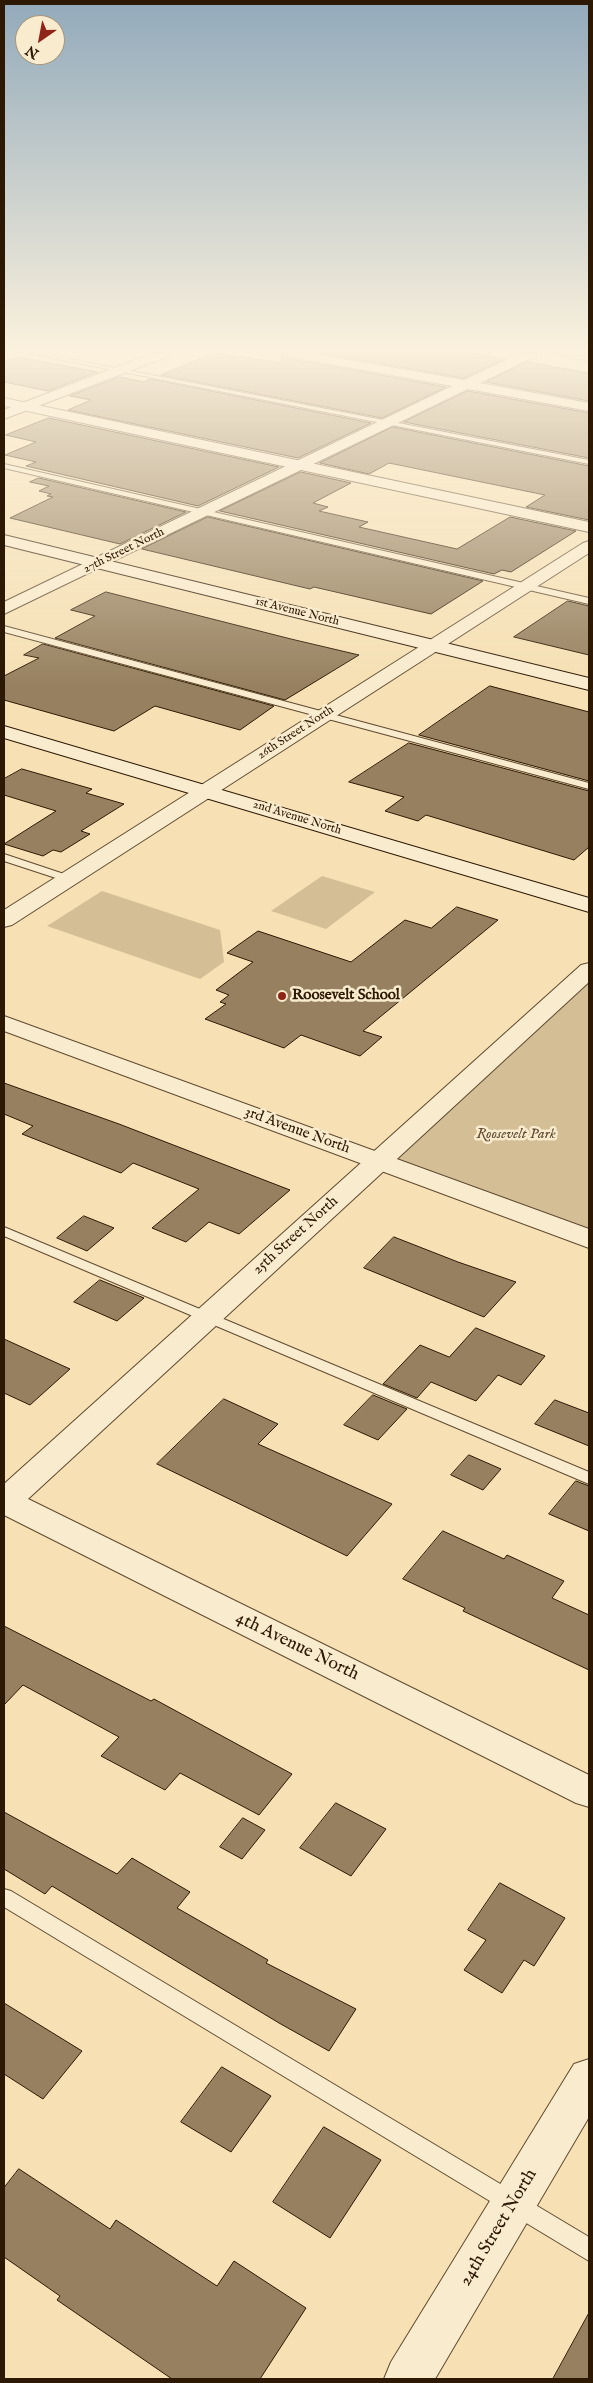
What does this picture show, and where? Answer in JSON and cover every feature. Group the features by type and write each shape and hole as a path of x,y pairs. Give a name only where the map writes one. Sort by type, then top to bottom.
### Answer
{"street":[{"path":"291,464 589,527"},
{"name":"27th Street North","path":"4,610 303,464"},
{"name":"1st Avenue North","path":"4,540 589,684"},
{"name":"26th Street North","path":"4,920 589,546"},
{"name":"2nd Avenue North","path":"4,732 589,905"},
{"name":"25th Street North","path":"4,1501 589,970"},
{"name":"3rd Avenue North","path":"4,1023 589,1239"},
{"name":"4th Avenue North","path":"4,1501 589,1792"},
{"name":"24th Street North","path":"408,2379 589,2078"}],"lane":[{"path":"4,466 589,601"},
{"path":"4,629 589,786"},
{"path":"4,857 69,879"},
{"path":"4,1231 589,1478"},
{"path":"4,1897 589,2250"}],"green space":[{"path":"322,876 375,892 326,929 271,911"},
{"path":"102,891 220,930 224,962 200,979 47,926"},
{"name":"Roosevelt Park","path":"589,970 589,1239 378,1161"}],"building":[{"path":"30,464 266,464 279,467 198,506 26,466"},
{"path":"325,464 387,464 369,474"},
{"path":"395,464 580,464 589,466 589,520 526,507 545,495"},
{"path":"301,472 351,483 313,503 328,507 319,511 368,522 359,527 457,549 510,517 576,531 511,572 502,570 494,574 220,511"},
{"path":"39,478 186,512 120,544 10,518 53,497 47,496 51,494 39,491 49,486 30,482"},
{"path":"208,517 483,581 431,614 314,587 310,589 142,549"},
{"path":"106,592 359,655 285,700 55,638 95,616 71,610"},
{"path":"568,601 589,606 589,655 514,637"},
{"path":"43,644 274,706 240,730 155,706 114,731 4,700 4,676 39,658 24,655"},
{"path":"490,686 589,712 589,781 419,735"},
{"path":"409,743 589,791 589,847 574,860 426,815 418,821 385,811 404,797 349,782"},
{"path":"22,769 92,789 86,793 124,804 81,831 90,834 61,852 53,850 43,856 4,844 56,811 4,795 4,779"},
{"path":"457,907 498,920 363,1031 382,1037 360,1056 301,1035 284,1048 205,1019 226,1004 220,1002 229,995 216,990 253,962 227,953 258,931 351,962 405,920 431,928"},
{"path":"4,1083 119,1124 290,1190 239,1234 209,1222 186,1242 152,1228 199,1189 133,1163 121,1173 22,1134 33,1126 4,1114"},
{"path":"84,1216 114,1228 87,1251 57,1238"},
{"path":"394,1237 516,1282 484,1317 364,1268"},
{"path":"100,1280 144,1298 117,1321 74,1302"},
{"path":"476,1328 545,1356 521,1385 498,1375 476,1401 431,1382 417,1398 383,1384 420,1345 449,1357"},
{"path":"4,1339 70,1369 30,1405 4,1393"},
{"path":"373,1395 407,1409 378,1440 344,1425"},
{"path":"224,1399 278,1424 258,1444 392,1504 347,1556 157,1464"},
{"path":"555,1400 589,1413 589,1446 535,1424"},
{"path":"469,1455 501,1469 483,1490 451,1475"},
{"path":"576,1481 589,1486 589,1531 549,1514"},
{"path":"443,1531 504,1559 507,1555 564,1581 552,1598 589,1615 589,1670 463,1611 465,1608 403,1579"},
{"path":"4,1626 151,1701 154,1699 292,1774 259,1815 180,1773 165,1790 101,1756 119,1737 23,1685 4,1705"},
{"path":"336,1803 386,1829 351,1876 300,1848"},
{"path":"4,1812 117,1874 132,1858 190,1892 177,1908 268,1960 266,1963 356,2009 329,2051 279,2023 52,1886 45,1894 4,1869"},
{"path":"243,1818 265,1830 242,1859 220,1847"},
{"path":"500,1883 565,1918 534,1966 524,1960 502,1993 464,1970 486,1940 468,1930"},
{"path":"4,2003 82,2051 43,2099 4,2074"},
{"path":"222,2067 271,2096 231,2152 181,2122"},
{"path":"324,2127 381,2160 330,2238 273,2202"},
{"path":"19,2169 110,2229 116,2220 217,2286 234,2261 306,2308 260,2379 172,2379 57,2300 60,2296 4,2257 4,2188"},
{"path":"589,2313 589,2379 553,2379"}],"place":[{"name":"Roosevelt School","path":"282,996"}]}
